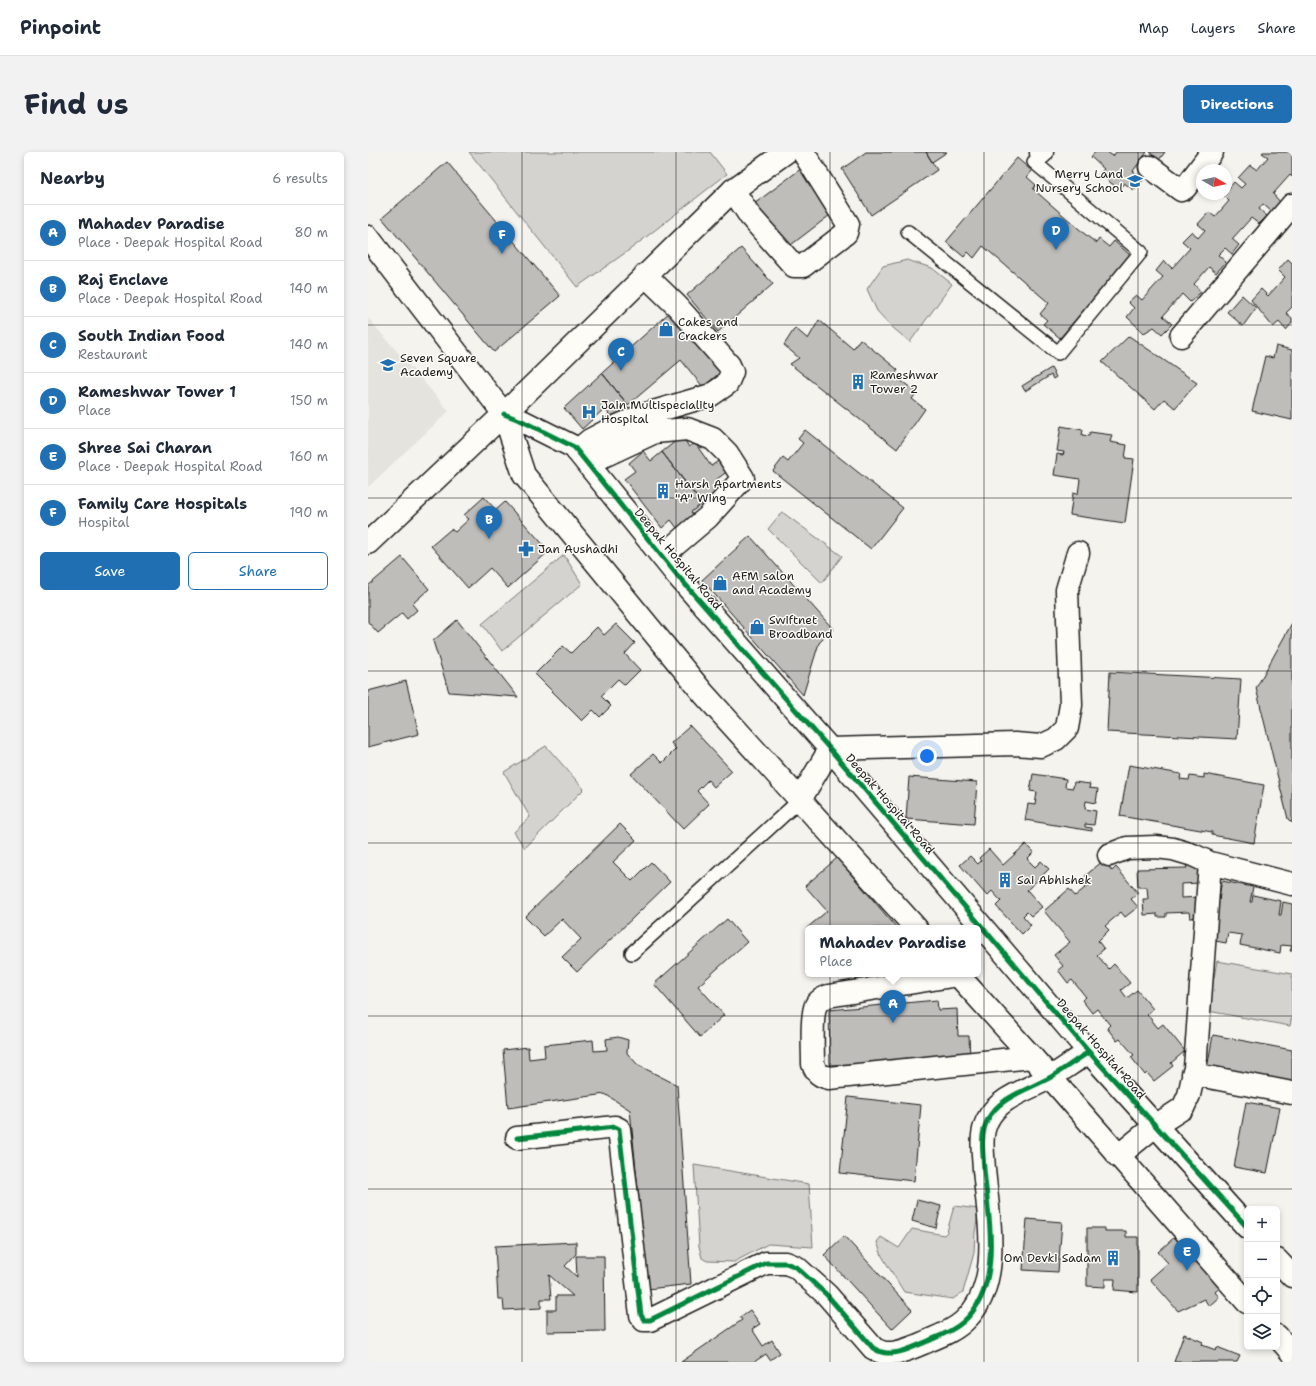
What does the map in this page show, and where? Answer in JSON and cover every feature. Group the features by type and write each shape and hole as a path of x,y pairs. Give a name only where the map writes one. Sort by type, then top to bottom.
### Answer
{"street":[{"path":"368,543 504,414 733,190 786,152"},
{"path":"733,190 750,216 794,266 803,266 846,233 848,224 803,152"},
{"path":"1150,167 1181,190 1185,188 1212,152"},
{"path":"1191,332 1292,205"},
{"path":"368,237 504,414 524,475 704,694 913,925"},
{"path":"645,275 677,306 729,365 732,372 728,384 711,395 643,415 611,429 590,440 582,458 595,460 655,432 687,429 713,439 727,453 743,478 708,517 662,556"},
{"name":"Deepak Hospital Road","path":"504,414 522,421 574,447 682,581 830,749 980,925"},
{"path":"800,800 830,749 1015,744 1041,746 1056,739 1067,728 1071,705 1067,590 1078,553"},
{"path":"1109,855 1127,848 1156,847 1173,849 1193,855 1210,864 1292,884"},
{"path":"1118,1156 1156,1126 1183,1108 1189,1095 1193,1074 1200,1010 1210,864"},
{"name":"Deepak Hospital Road","path":"981,926 1089,1052 1244,1224"},
{"path":"946,977 828,996 822,999 816,1004 814,1012 813,1064 815,1070 822,1076 829,1078 1032,1057"},
{"path":"960,977 1050,1077 1244,1299"},
{"path":"517,1138 615,1127 619,1129 641,1315 644,1320 650,1320 766,1263 786,1263 796,1267 827,1295 873,1348 888,1354 917,1345 949,1332 963,1322 982,1298 990,1262 990,1241 983,1150 983,1132 986,1123 995,1109 1006,1100 1050,1077 1089,1052"},
{"path":"1193,1074 1292,1093"},
{"path":"1280,1263 1292,1276"},
{"path":"1280,1339 1292,1353"}],"lane":[{"path":"908,232 1058,353 1140,252 1039,156"},
{"path":"632,953 800,800"}],"shaded area":[{"path":"469,152 710,152 727,174 632,248 577,287"},
{"path":"907,260 932,268 952,284 910,342 892,327 877,311 867,289 883,266"},
{"name":"Seven Square Academy","path":"368,318 449,411 368,487"},
{"path":"782,512 842,556 822,583 768,529"},
{"path":"564,555 582,584 502,651 482,624"},
{"path":"546,746 584,789 525,848 514,832 530,817 504,772"},
{"path":"1217,961 1292,974 1292,1016 1290,1026 1208,1011"},
{"path":"694,1165 809,1184 813,1247 768,1244 734,1262 707,1261 702,1258 699,1246"},
{"path":"954,1206 979,1209 975,1232 974,1253 963,1292 953,1299 904,1292 882,1256 877,1242 881,1237 899,1248 912,1229 944,1235 947,1232"}],"building":[{"path":"866,152 926,152 937,170 871,215 842,169"},
{"path":"926,152 947,152 932,162"},
{"path":"1095,152 1107,152 1113,156 1116,152 1147,152 1133,171 1144,179 1134,190 1124,183 1119,189 1099,174 1104,169 1091,157"},
{"path":"1149,152 1165,152 1159,160"},
{"path":"1292,152 1292,177 1290,175 1273,194 1281,203 1272,212 1263,204 1259,209 1267,216 1259,224 1251,218 1232,239 1239,245 1232,254 1225,248 1218,255 1226,262 1216,273 1209,267 1194,284 1201,292 1190,302 1182,294 1163,316 1172,324 1162,334 1154,327 1144,333 1127,317 1134,308 1128,302 1136,295 1142,300 1163,277 1156,271 1164,261 1172,268 1190,248 1182,241 1192,231 1198,238 1205,230 1198,224 1209,212 1215,217 1229,201 1228,200 1232,200 1232,184 1234,182 1241,188 1245,184 1238,178 1250,165 1257,170 1268,157 1262,153"},
{"path":"1017,158 1032,171 1027,177 1036,185 1033,189 1086,235 1096,243 1099,239 1109,247 1114,241 1130,255 1060,338 1043,324 1047,320 1040,314 1049,303 983,246 974,258 968,252 964,257 946,242"},
{"path":"447,162 560,296 494,352 382,218"},
{"path":"802,168 834,212 787,248 754,204"},
{"path":"741,248 773,284 718,332 687,295"},
{"path":"1288,259 1292,263 1292,307 1286,313 1292,318 1292,323 1286,330 1279,322 1273,327 1251,300 1261,289 1268,296 1285,277 1278,270"},
{"path":"1242,295 1256,308 1243,326 1227,312"},
{"path":"672,310 723,370 703,387 681,360 628,405 602,373"},
{"name":"Rameshwar Tower 2","path":"819,320 853,349 860,339 898,370 894,376 917,392 912,399 925,409 897,449 790,364 799,358 784,345 795,328 808,339"},
{"path":"1129,336 1197,383 1175,408 1164,399 1155,409 1102,362"},
{"path":"1276,346 1292,350 1292,420 1252,411 1265,356 1273,358"},
{"path":"1051,368 1056,377 1053,379 1051,375 1025,391 1022,386"},
{"path":"602,373 628,405 613,418 604,409 582,429 564,408"},
{"path":"1061,426 1083,430 1082,435 1089,436 1090,432 1112,435 1110,442 1127,445 1125,458 1134,459 1125,523 1070,515 1073,493 1078,494 1080,479 1054,475 1057,454 1063,455 1064,452 1057,451"},
{"path":"805,430 903,508 871,549 773,471 783,458 788,462 803,443 798,439"},
{"path":"682,436 689,447 695,443 711,466 724,457 732,468 717,479 723,488 702,504 662,452"},
{"name":"Harsh Apartments \"A\" Wing","path":"643,451 651,461 662,452 702,504 691,512 697,520 681,533 671,520 662,528 624,479 635,471 629,463"},
{"path":"484,497 496,510 505,502 549,551 508,588 490,568 468,588 431,546 451,529 455,532 469,519 464,515"},
{"path":"750,536 833,629 819,643 803,695 702,580"},
{"path":"402,557 429,589 412,604 417,610 407,619 402,613 378,633 368,622 368,586"},
{"path":"457,620 518,697 449,692 433,641"},
{"path":"1292,623 1292,823 1288,819 1256,688"},
{"path":"616,624 635,643 625,654 640,670 625,685 618,679 601,696 611,706 600,717 593,710 582,721 535,674 563,646 571,653 597,627 604,635"},
{"path":"1110,672 1241,679 1237,739 1107,732"},
{"path":"406,681 419,734 368,747 368,691"},
{"path":"690,726 732,771 714,787 708,780 697,791 709,804 683,829 631,774 653,754 662,763 676,749 671,743"},
{"path":"1129,765 1181,774 1180,779 1189,780 1190,776 1204,778 1204,774 1264,785 1254,843 1212,835 1212,832 1120,816"},
{"path":"1033,774 1066,779 1065,787 1073,788 1074,782 1090,784 1089,788 1098,789 1096,803 1086,801 1085,809 1096,811 1094,825 1085,824 1085,827 1092,828 1092,831 1025,820 1028,804 1035,805 1037,792 1030,791"},
{"path":"909,777 977,782 974,824 906,819"},
{"path":"620,824 636,840 613,862 632,881 651,862 670,882 577,972 562,957 581,939 562,919 544,936 525,917"},
{"name":"Sai Abhishek","path":"1026,844 1034,852 1027,859 1035,867 1041,861 1049,869 1027,890 1042,907 1031,916 1027,912 1023,916 1031,925 1022,934 996,906 1001,901 992,891 987,896 960,865 970,856 978,864 981,861 979,858 989,849 1003,865"},
{"path":"837,858 894,925 811,925 827,911 805,886"},
{"path":"1104,860 1112,871 1116,867 1138,893 1131,899 1138,907 1125,917 1121,912 1105,926 1109,930 1098,941 1104,949 1097,955 1109,969 1114,964 1130,983 1121,990 1127,998 1137,990 1153,1009 1147,1014 1158,1028 1163,1024 1185,1051 1171,1063 1173,1066 1154,1081 1147,1073 1145,1075 1131,1057 1134,1055 1120,1039 1117,1041 1107,1028 1110,1025 1097,1009 1092,1013 1082,1000 1086,997 1072,980 1068,983 1058,970 1063,966 1054,955 1070,942 1044,911 1069,889 1075,896 1091,883 1085,876"},
{"path":"1200,864 1200,883 1181,884 1181,898 1201,897 1201,917 1190,918 1189,912 1166,913 1166,917 1157,917 1157,914 1144,915 1143,899 1148,899 1147,887 1138,887 1137,869 1187,868 1186,865"},
{"path":"1222,881 1253,887 1250,902 1252,902 1253,895 1281,901 1279,915 1281,915 1283,902 1292,904 1292,946 1281,945 1280,953 1240,945 1242,935 1228,933 1226,943 1210,940"},
{"path":"727,919 747,942 698,986 724,1015 700,1037 654,984"},
{"path":"937,1000 938,1010 957,1009 958,1036 969,1036 970,1059 830,1065 829,1010"},
{"path":"1213,1035 1292,1050 1292,1084 1207,1069"},
{"path":"618,1037 628,1040 627,1053 638,1065 677,1085 691,1284 648,1289 630,1110 605,1094 508,1108 503,1050 528,1047 529,1059 545,1057 544,1045 593,1040 594,1051 607,1050 606,1039"},
{"path":"848,1097 921,1105 914,1181 840,1173"},
{"path":"1246,1102 1280,1108 1267,1173 1234,1167"},
{"path":"917,1200 941,1206 936,1228 912,1221"},
{"path":"1027,1219 1062,1222 1058,1272 1023,1270"},
{"name":"Om Devki Sadam","path":"1087,1228 1105,1228 1105,1231 1126,1231 1126,1237 1138,1237 1138,1292 1114,1290 1115,1279 1105,1279 1105,1287 1087,1286"},
{"path":"1177,1235 1225,1283 1215,1292 1219,1297 1209,1306 1204,1299 1178,1311 1150,1279 1168,1263 1158,1252"},
{"path":"844,1236 912,1310 892,1329 824,1255"},
{"path":"576,1242 576,1254 565,1266 577,1277 576,1256 604,1256 605,1331 547,1332 547,1310 556,1310 556,1296 573,1296 549,1275 551,1299 541,1299 541,1308 504,1310 503,1299 498,1299 495,1246"},
{"path":"750,1310 760,1324 752,1329 763,1346 772,1340 780,1353 770,1360 766,1354 754,1362 681,1362 742,1320 740,1317"},
{"path":"1184,1334 1203,1342 1202,1345 1216,1350 1217,1347 1240,1356 1237,1362 1174,1362"}],"cycle path":[{"path":"504,414 522,421 574,447 677,575 830,749 980,925"},
{"path":"981,926 1089,1052 1244,1224"},
{"path":"517,1138 615,1127 619,1129 641,1315 644,1320 650,1320 766,1263 786,1263 796,1267 827,1295 873,1348 883,1353 892,1353 903,1351 951,1331 963,1322 976,1307 984,1290 989,1270 990,1229 984,1169 983,1132 992,1113 1015,1094 1051,1077 1089,1052"}],"place":[{"name":"Merry Land Nursery School","path":"1135,181"},
{"name":"Rameshwar Tower 1","path":"1056,250"},
{"name":"Family Care Hospitals","path":"502,254"},
{"name":"Cakes and Crackers","path":"666,329"},
{"name":"Seven Square Academy","path":"388,365"},
{"name":"South Indian Food","path":"621,371"},
{"name":"Rameshwar Tower 2","path":"858,382"},
{"name":"Jain Multispeciality Hospital","path":"589,412"},
{"name":"Harsh Apartments \"A\" Wing","path":"663,491"},
{"name":"Raj Enclave","path":"489,539"},
{"name":"Jan Aushadhi","path":"526,549"},
{"name":"AFM salon and Academy","path":"720,583"},
{"name":"Swiftnet Broadband","path":"757,627"},
{"name":"Sai Abhishek","path":"1005,880"},
{"name":"Mahadev Paradise","path":"893,1023"},
{"name":"Om Devki Sadam","path":"1113,1258"},
{"name":"Shree Sai Charan","path":"1187,1271"}]}
